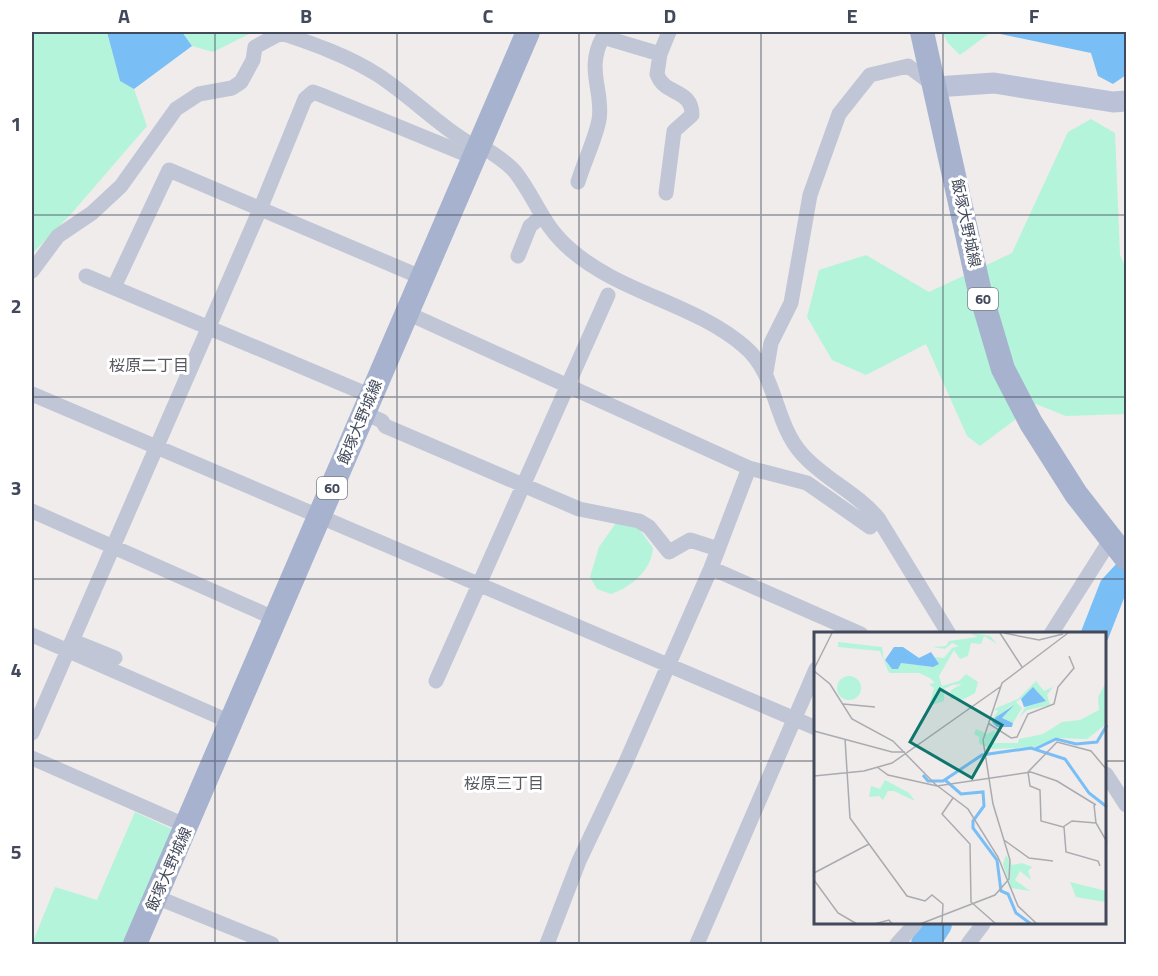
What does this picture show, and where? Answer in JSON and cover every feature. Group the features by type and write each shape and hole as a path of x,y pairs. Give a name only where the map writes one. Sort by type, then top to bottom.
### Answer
{"main road":[{"name":"飯塚大野城線","path":"135,945 233,723 528,32"},
{"name":"飯塚大野城線","path":"922,32 979,288 1003,369 1031,423 1076,494 1119,548"}],"street":[{"path":"666,193 674,131 692,115 692,104 659,80 657,74 660,54 669,32"},
{"path":"32,271 58,236 92,213 121,186 176,109 199,94 232,88 241,82 253,60 255,47 281,33 322,47 377,75 478,151 516,172 555,235 597,271 711,323 746,348 766,372 783,421 800,453 867,506 878,518 948,632"},
{"path":"578,182 599,118 594,75 599,45 603,37 660,54"},
{"path":"766,372 771,343 791,303 810,195 839,114 870,75 908,66 936,87 994,83 1113,102 1126,101"},
{"path":"32,733 261,207 305,99 313,92 478,151"},
{"path":"114,287 169,170 261,207 423,278"},
{"path":"518,256 530,226 542,217"},
{"path":"86,276 208,327 368,405 384,426 579,508 639,521 649,526 669,552 690,540 718,549"},
{"path":"436,681 525,486 608,295"},
{"path":"407,313 749,468 807,483 870,527 878,518"},
{"path":"32,394 814,727"},
{"path":"547,945 579,861 669,666 711,568 749,468"},
{"path":"32,512 276,619"},
{"path":"1054,632 1119,548"},
{"path":"711,568 833,629 850,632"},
{"path":"32,635 115,658"},
{"path":"71,646 233,723"},
{"path":"697,945 814,674"},
{"path":"32,758 187,826"},
{"path":"1107,776 1126,805"},
{"path":"156,897 272,945"},
{"path":"897,945 914,925"},
{"path":"968,945 982,925"}],"green space":[{"path":"32,32 107,32 120,81 134,89 147,126 71,214 32,254"},
{"path":"182,32 253,32 213,52 192,46"},
{"path":"942,32 991,32 960,55 948,43"},
{"path":"1091,119 1115,133 1120,255 1126,269 1126,414 1066,416 1036,404 980,446 967,436 926,344 866,375 832,360 807,317 819,270 866,255 929,292 1012,253 1068,132"},
{"path":"616,523 637,526 653,548 648,564 639,577 626,587 611,594 597,589 590,577 599,547"},
{"path":"135,812 174,830 125,944 32,944 55,887 97,900"}],"water":[{"path":"107,32 182,32 192,46 134,89 120,81"},
{"path":"991,32 1126,32 1126,75 1113,84 1098,76 1091,53"}],"waterway":[{"path":"1096,632 1113,588 1126,574"},
{"path":"925,944 937,925"}],"district":[{"name":"桜原二丁目","path":"149,365"},
{"name":"桜原三丁目","path":"504,783"}]}
